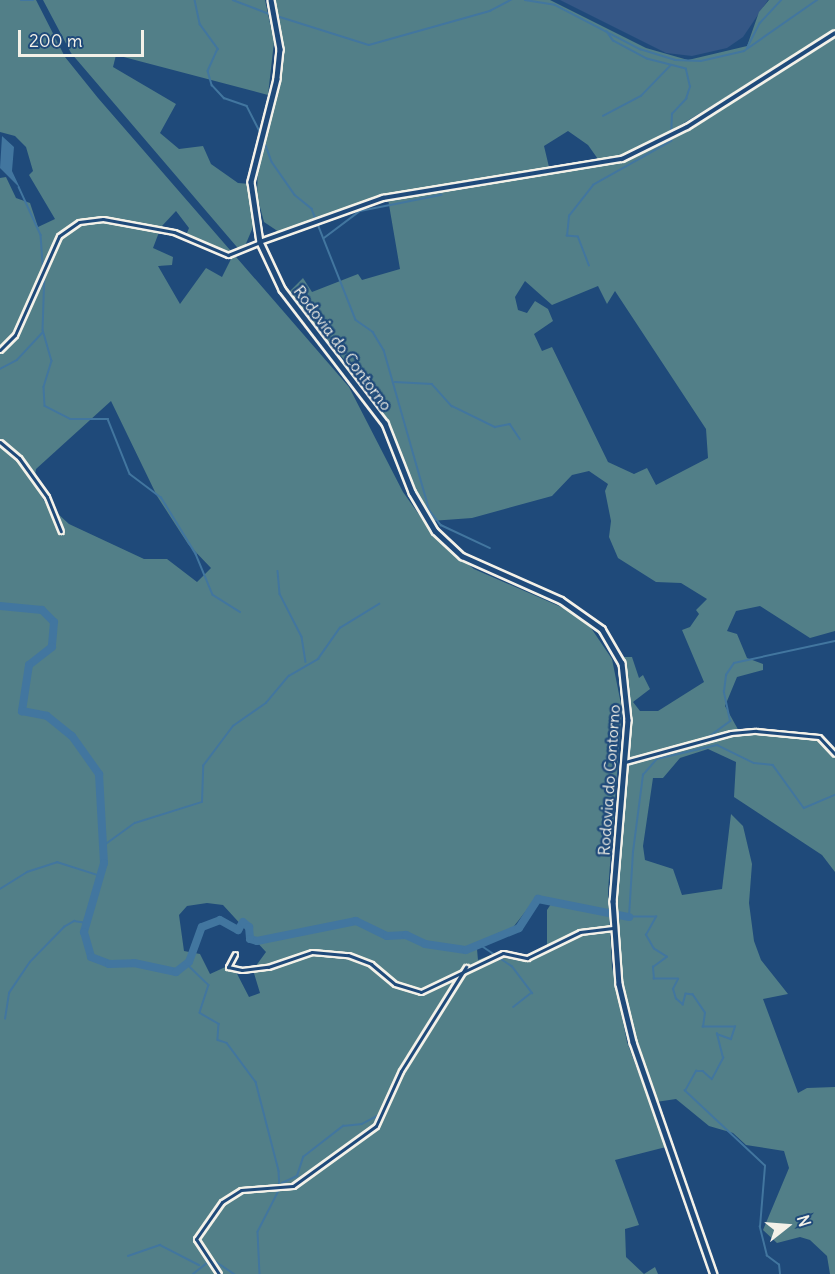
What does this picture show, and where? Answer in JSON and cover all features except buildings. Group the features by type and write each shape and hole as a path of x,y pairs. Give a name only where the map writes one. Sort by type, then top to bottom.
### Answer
{"main road":[{"name":"Rodovia do Contorno","path":"271,0 278,22 277,79 251,182 260,242 282,289 385,423 412,492 435,531 462,556 561,600 602,629 615,645 627,693 625,762 613,928 619,984 633,1042 714,1274"}],"street":[{"path":"0,350 15,335 59,236 79,222 103,219 174,232 228,255 383,198 622,159 687,127 835,33"},
{"path":"0,442 19,458 47,497 61,531"},
{"path":"625,762 730,733 756,731 819,737 835,754"},
{"path":"234,954 228,967 242,969 268,968 312,952 348,955 416,992 432,989 466,967 503,953 527,958 580,932 613,928"},
{"path":"219,1274 196,1239 222,1202 235,1191 293,1186 376,1125 401,1071 466,967"}],"shaded area":[{"path":"560,0 768,0 743,37 727,48 692,56 666,53"},
{"path":"2,136 14,147 12,171 20,188 0,168"}],"green space":[{"path":"0,0 36,0 65,57 98,98 349,387 403,492 437,540 474,569 568,610 591,628 612,659 622,709 608,891 612,967 627,1042 666,1147 615,1160 639,1225 625,1229 626,1257 644,1274 0,1274 0,178 6,177 16,198 30,203 38,227 55,219 29,175 33,171 26,147 15,136 0,132","holes":["176,211 189,228 185,238 233,255 222,277 206,268 180,304 158,266 172,265 173,257 153,248 161,227","111,401 157,496 188,544 211,568 197,582 167,559 144,559 69,524 44,501 34,481 36,469","536,898 548,898 551,904 547,910 547,946 528,956 501,951 478,960 477,949 498,933 511,930","207,903 223,905 266,952 253,970 260,993 249,997 232,964 210,974 200,954 184,951 179,915 187,906"]},
{"path":"43,0 265,0 274,42 268,95 116,55 113,67 176,104 160,133 179,149 203,146 211,164 238,183 250,184 253,227 242,253 71,53"},
{"path":"273,0 550,0 646,48 688,60 747,46 759,12 769,0 835,0 835,30 630,156 600,162 588,145 568,131 544,146 549,167 388,195 282,234 264,222 257,196 258,159 281,65 280,28"},
{"path":"835,38 835,631 810,638 760,606 736,611 727,631 737,634 747,658 763,664 763,670 737,677 725,706 740,733 757,728 792,737 824,736 835,755 835,872 822,855 734,797 736,762 708,749 680,758 663,778 653,778 643,846 645,860 673,869 682,895 722,889 731,814 743,826 752,864 749,903 754,941 761,960 788,994 763,999 798,1093 807,1088 835,1087 835,1274 830,1274 827,1256 810,1240 800,1237 777,1243 763,1230 789,1168 784,1151 746,1145 733,1133 709,1126 676,1099 656,1102 624,997 615,894 629,702 619,657 632,657 639,678 643,675 650,689 633,702 640,711 658,711 704,682 682,630 690,627 699,614 696,610 707,599 681,583 656,582 618,558 609,537 611,521 605,491 608,484 589,471 572,475 552,496 472,518 431,521 368,388 288,293 303,278 312,292 358,274 362,280 400,269 388,199 628,160 693,128","holes":["525,281 552,305 598,286 607,304 615,291 706,429 708,458 656,485 647,468 634,474 608,462 552,347 542,351 534,334 553,321 548,309 535,301 527,313 518,310 515,297"]},
{"path":"655,1267 658,1274 644,1274"}],"waterway":[{"path":"21,0 33,0"},
{"path":"195,0 200,24 218,49 208,71 212,85 224,98 247,106 261,133"},
{"path":"233,0 272,15"},
{"path":"277,16 369,45 490,11 511,0"},
{"path":"525,0 555,5 640,49 675,60 701,61 744,51 817,0"},
{"path":"747,48 759,24 781,0"},
{"path":"589,266 578,237 567,236 569,216 593,185 671,141 672,114 686,99 690,87 686,69 647,59 613,41 607,32"},
{"path":"603,116 641,96 670,66"},
{"path":"264,140 272,162 295,195 312,209 356,320 373,332 384,350 430,511 441,525 490,548"},
{"path":"19,187 41,235 43,267"},
{"path":"324,238 360,211 441,195"},
{"path":"45,271 43,330 52,361 44,387 45,406 70,419 108,419 130,474 161,497 196,554 213,595 240,612"},
{"path":"0,369 17,360 42,333"},
{"path":"395,382 432,384 452,406 495,427 510,424 520,439"},
{"path":"278,571 280,594 302,637 306,662"},
{"path":"103,846 135,823 202,802 203,766 233,726 266,703 289,676 318,659 340,628 379,604"},
{"path":"0,606 42,610 54,622 52,647 29,665 22,711 47,716 72,736 99,774 104,863 84,932 91,957 109,964 134,963 176,972 189,962 202,927 220,920 238,930 243,922 249,927 250,939 257,941 356,921 387,936 406,935 425,944 466,950 519,928 538,899 629,917"},
{"path":"707,738 730,721 724,692 726,675 734,663 835,641"},
{"path":"780,1274 779,1265 767,1256 760,1227 765,1166 685,1091 696,1071 703,1071 712,1079 723,1058 717,1034 731,1039 735,1027 703,1027 705,1013 693,995 686,994 683,1005 676,999 673,989 678,979 654,979 653,967 667,957 654,949 646,935 656,917 629,917 633,852 643,775 657,759 717,745 754,763 773,765 804,808 835,795"},
{"path":"0,889 27,872 57,862 101,876"},
{"path":"5,1019 9,993 30,962 64,927 74,921 87,923"},
{"path":"482,946 512,966 532,993 514,1007"},
{"path":"187,964 209,985 200,1013 219,1024 218,1040 227,1043 256,1082 279,1171 280,1189 258,1232 260,1274"},
{"path":"397,1082 425,1039"},
{"path":"282,1183 297,1176 303,1157 343,1126 362,1124 379,1115"},
{"path":"128,1256 160,1245 199,1265"},
{"path":"193,1274 212,1259 234,1274"}]}
